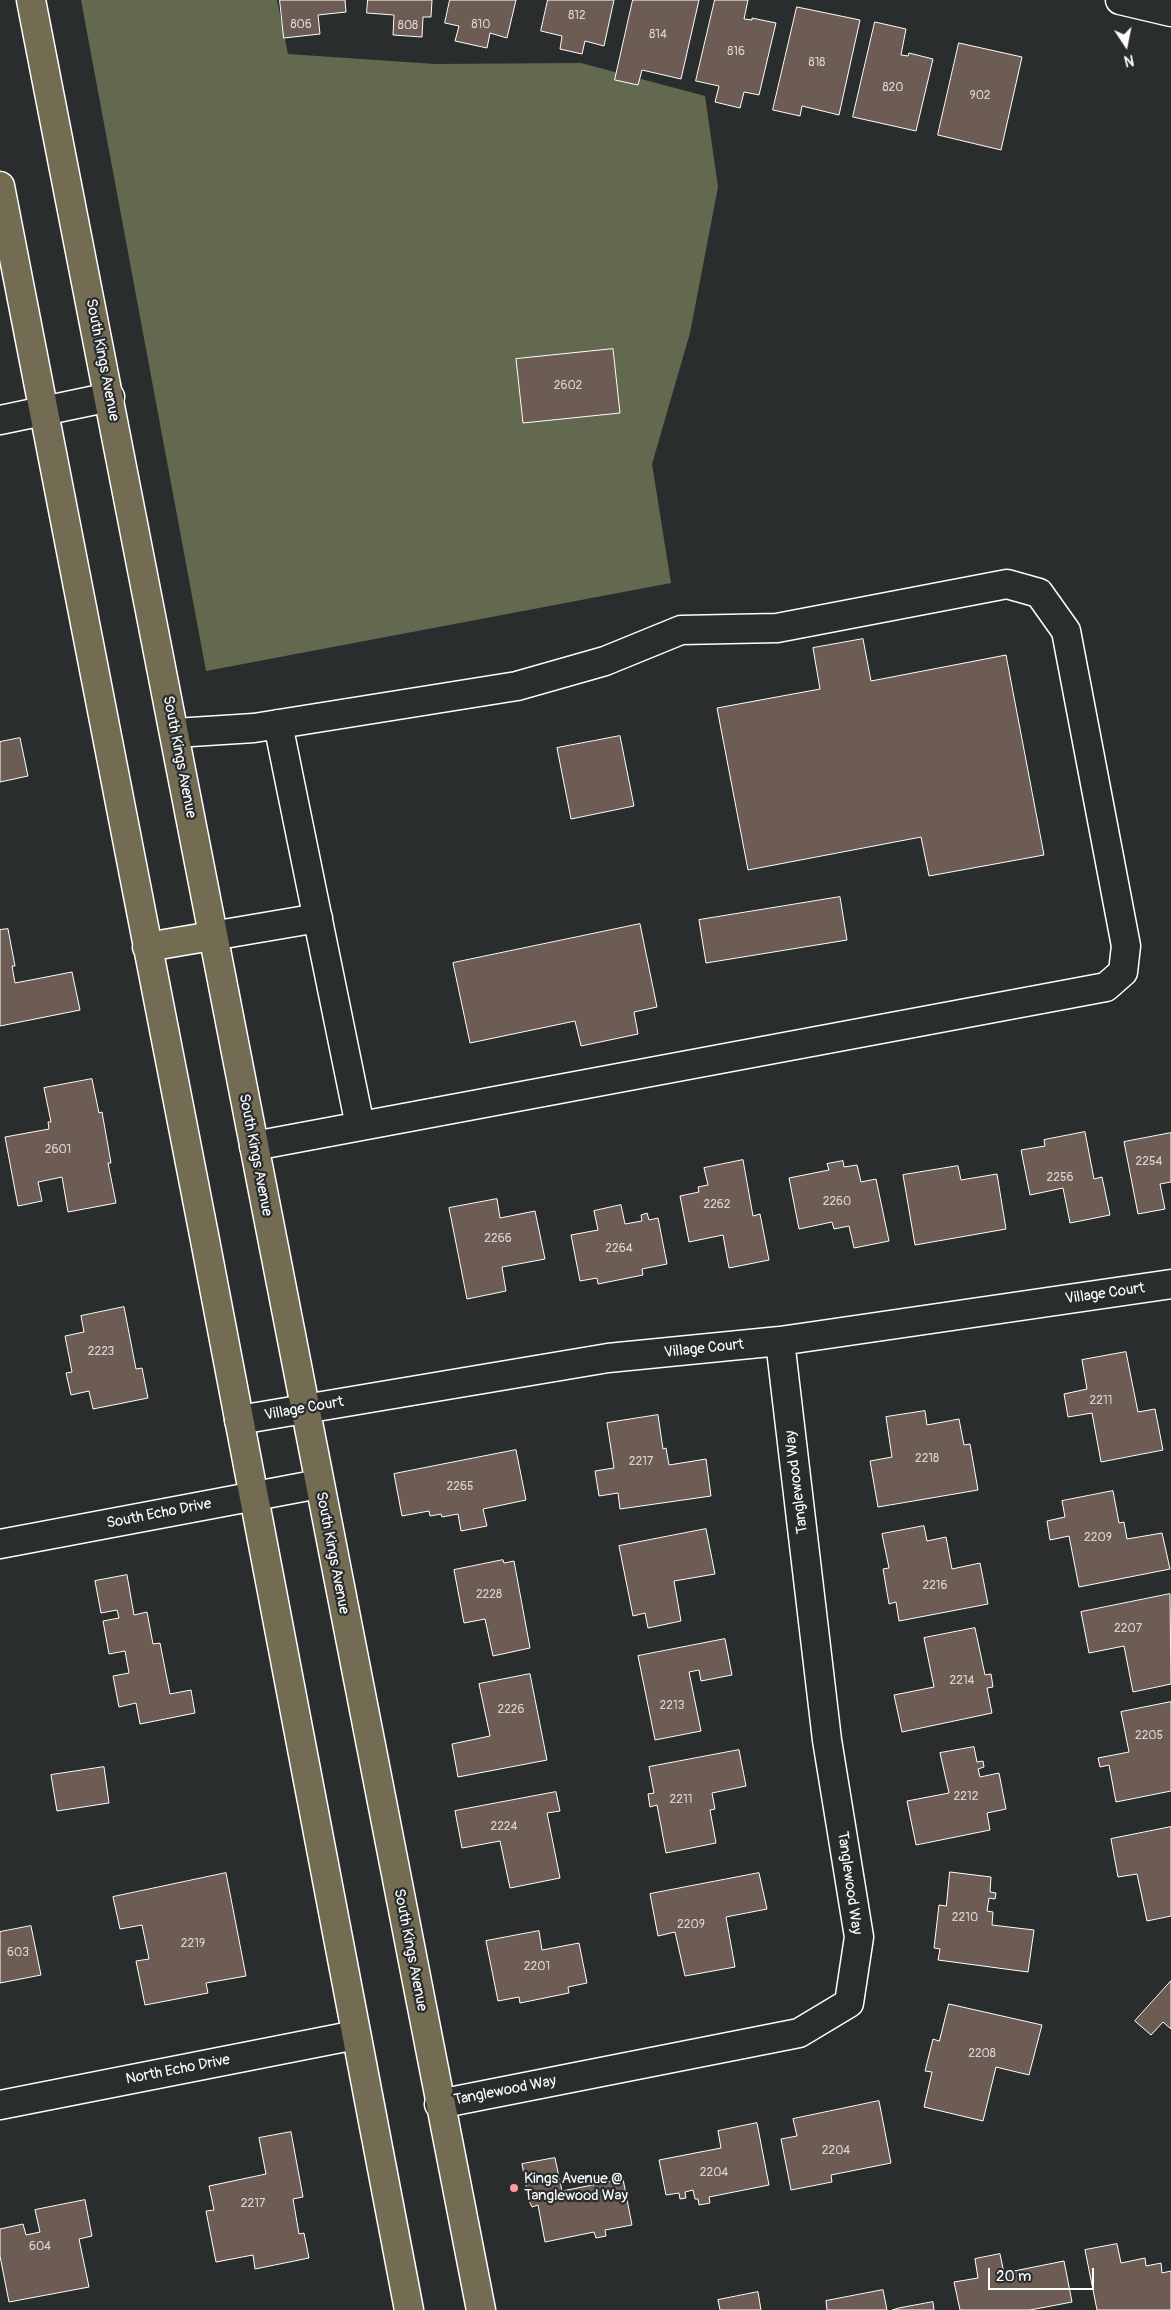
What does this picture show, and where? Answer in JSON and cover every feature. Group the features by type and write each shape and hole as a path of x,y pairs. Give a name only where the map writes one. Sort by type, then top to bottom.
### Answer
{"main road":[{"name":"South Kings Avenue","path":"31,0 110,397 212,936 481,2310"},
{"path":"0,186 409,2310"},
{"path":"147,947 212,936"}],"street":[{"path":"1120,0 1171,12"},
{"path":"0,420 110,397"},
{"path":"175,733 254,728 517,686 605,661 681,630 777,628 1007,584 1039,593 1066,631 1126,946 1123,972 1106,987 254,1146"},
{"path":"278,724 360,1126"},
{"path":"212,936 318,918"},
{"name":"Village Court","path":"238,1420 608,1358 780,1341 1171,1284"},
{"name":"Tanglewood Way","path":"440,2104 799,2033 849,2003 858,1937 827,1740 780,1341"},
{"name":"South Echo Drive","path":"0,1544 319,1484"},
{"name":"North Echo Drive","path":"0,2105 356,2035"}],"green space":[{"path":"81,0 277,0 288,54 435,64 581,63 705,96 718,187 690,333 652,464 671,583 206,671"}],"building":[{"path":"280,0 345,0 346,12 318,15 320,34 284,38"},
{"path":"368,0 432,0 431,17 423,17 422,37 393,35 394,15 367,13"},
{"path":"450,0 516,0 507,38 490,33 487,48 455,41 459,26 445,23"},
{"path":"548,0 614,0 604,46 585,41 582,54 560,49 562,36 541,31"},
{"path":"633,0 699,0 681,79 642,70 638,85 615,80"},
{"path":"715,0 748,0 744,19 752,20 752,18 776,23 759,95 744,92 740,108 715,102 719,86 696,81"},
{"path":"797,7 860,20 839,115 802,106 800,116 773,110"},
{"path":"875,22 906,29 901,55 908,56 909,53 933,59 916,131 853,117"},
{"path":"959,43 1022,57 1001,150 938,135"},
{"path":"613,349 620,413 523,423 516,359"},
{"path":"863,639 871,681 1006,655 1044,855 929,876 921,837 748,870 717,708 820,689 813,648"},
{"path":"620,736 634,806 571,819 557,748"},
{"path":"20,738 28,776 0,782 0,742"},
{"path":"840,897 847,940 706,963 699,920"},
{"path":"640,924 657,1007 634,1012 638,1034 581,1046 575,1021 470,1043 453,963"},
{"path":"8,929 15,966 12,966 15,983 72,972 80,1010 0,1026 0,930"},
{"path":"92,1079 99,1113 102,1112 111,1163 108,1163 116,1203 68,1212 62,1177 38,1182 42,1201 18,1206 5,1137 49,1129 48,1122 51,1122 44,1088"},
{"path":"1085,1132 1094,1179 1102,1177 1110,1215 1070,1223 1063,1188 1030,1195 1021,1150 1045,1146 1044,1140"},
{"path":"1171,1133 1171,1182 1160,1184 1165,1209 1138,1214 1124,1142"},
{"path":"743,1160 753,1216 760,1214 769,1260 729,1268 723,1235 689,1242 680,1196 699,1192 698,1187 708,1185 704,1168"},
{"path":"843,1161 844,1167 857,1165 861,1182 876,1179 889,1241 854,1248 849,1226 834,1229 832,1222 799,1229 789,1178 829,1170 827,1164"},
{"path":"958,1166 961,1180 997,1174 1006,1229 915,1245 903,1175"},
{"path":"497,1199 500,1218 535,1211 545,1259 502,1267 506,1291 467,1299 449,1208"},
{"path":"621,1205 625,1224 642,1221 641,1215 647,1213 649,1220 658,1218 667,1264 642,1269 643,1275 598,1284 597,1278 580,1281 571,1235 598,1230 594,1211"},
{"path":"124,1307 136,1369 142,1368 148,1398 93,1409 89,1391 71,1395 66,1373 72,1372 65,1336 84,1332 81,1316"},
{"path":"1126,1352 1138,1412 1155,1409 1163,1450 1101,1462 1092,1413 1068,1417 1064,1394 1087,1389 1082,1360"},
{"path":"925,1411 927,1425 959,1419 964,1445 970,1444 978,1490 878,1507 870,1461 892,1457 886,1417"},
{"path":"658,1415 663,1449 666,1448 669,1465 706,1459 711,1496 620,1509 618,1493 599,1496 595,1471 614,1468 607,1423"},
{"path":"516,1450 526,1500 483,1509 487,1526 461,1531 458,1514 442,1517 441,1514 430,1516 429,1511 402,1516 394,1474"},
{"path":"1113,1491 1119,1523 1124,1522 1127,1539 1162,1533 1170,1569 1079,1587 1069,1536 1050,1540 1047,1521 1065,1517 1062,1501"},
{"path":"924,1526 927,1541 946,1537 952,1569 980,1563 988,1604 899,1621 896,1602 889,1604 883,1569 889,1568 882,1534"},
{"path":"706,1529 715,1574 674,1581 681,1621 648,1628 645,1613 633,1616 619,1546"},
{"path":"503,1560 504,1563 514,1561 530,1648 493,1656 485,1619 464,1623 454,1570"},
{"path":"127,1575 134,1615 147,1612 153,1644 160,1643 170,1694 191,1690 195,1713 140,1724 136,1703 119,1707 113,1676 129,1673 125,1651 109,1654 103,1621 119,1618 117,1610 101,1613 95,1581"},
{"path":"1170,1594 1171,1684 1133,1692 1124,1646 1089,1653 1081,1612"},
{"path":"975,1628 985,1675 991,1674 993,1687 987,1688 992,1713 902,1732 894,1695 934,1687 924,1638"},
{"path":"725,1639 732,1675 701,1681 699,1670 689,1672 701,1731 655,1740 638,1656"},
{"path":"530,1674 547,1760 458,1777 452,1744 490,1736 479,1684"},
{"path":"1171,1702 1171,1791 1116,1802 1109,1765 1100,1767 1098,1758 1129,1752 1121,1712"},
{"path":"974,1747 977,1762 983,1761 984,1767 978,1769 980,1777 999,1773 1006,1809 987,1813 990,1830 916,1845 907,1801 949,1793 940,1753"},
{"path":"739,1750 746,1786 712,1793 715,1809 710,1810 716,1843 666,1853 657,1805 650,1807 648,1794 654,1793 649,1767"},
{"path":"104,1767 109,1803 57,1811 51,1775"},
{"path":"556,1792 560,1811 547,1813 560,1878 510,1888 500,1841 462,1848 455,1811"},
{"path":"1171,1827 1171,1916 1147,1921 1137,1874 1118,1877 1111,1839"},
{"path":"950,1872 991,1877 990,1892 996,1893 995,1899 989,1898 987,1911 993,1912 992,1925 1034,1930 1028,1972 938,1960 940,1949 934,1948 939,1905 946,1906"},
{"path":"226,1873 246,1976 206,1983 208,1993 145,2005 136,1961 149,1959 142,1925 120,1929 113,1897"},
{"path":"759,1873 767,1909 726,1917 735,1967 685,1976 675,1932 658,1936 650,1894"},
{"path":"31,1926 41,1975 0,1983 0,1932"},
{"path":"539,1931 542,1950 579,1943 587,1983 568,1987 569,1993 520,2003 519,1997 498,2001 486,1941"},
{"path":"1171,1981 1171,2029 1163,2022 1151,2035 1135,2021"},
{"path":"949,2004 1042,2025 1029,2075 996,2067 983,2121 924,2107 932,2072 925,2071 933,2039 939,2041"},
{"path":"879,2101 891,2163 831,2175 832,2182 791,2190 781,2139 797,2136 793,2119"},
{"path":"757,2123 769,2185 709,2197 710,2203 699,2205 693,2190 685,2192 686,2198 680,2199 679,2193 666,2195 659,2160 721,2148 718,2131"},
{"path":"291,2132 303,2197 293,2199 299,2234 304,2233 309,2258 255,2269 253,2255 216,2262 206,2211 214,2210 209,2186 266,2174 259,2138"},
{"path":"555,2158 562,2191 623,2179 632,2225 605,2230 606,2236 596,2238 594,2232 545,2242 538,2205 532,2207 529,2201 522,2164"},
{"path":"85,2200 92,2236 79,2239 89,2287 9,2302 0,2256 0,2229 23,2224 26,2235 40,2232 35,2210"},
{"path":"1117,2244 1121,2263 1145,2258 1146,2266 1161,2263 1162,2273 1171,2271 1171,2310 1097,2310 1085,2250"},
{"path":"1000,2254 1004,2273 1064,2261 1072,2302 1030,2310 960,2310 954,2282 978,2278 975,2259"},
{"path":"883,2290 887,2310 827,2310 826,2301"},
{"path":"758,2292 761,2310 720,2310 718,2300"},
{"path":"933,2302 934,2310 892,2310 899,2308"}],"place":[{"name":"Kings Avenue @ Tanglewood Way","path":"514,2188"}]}
